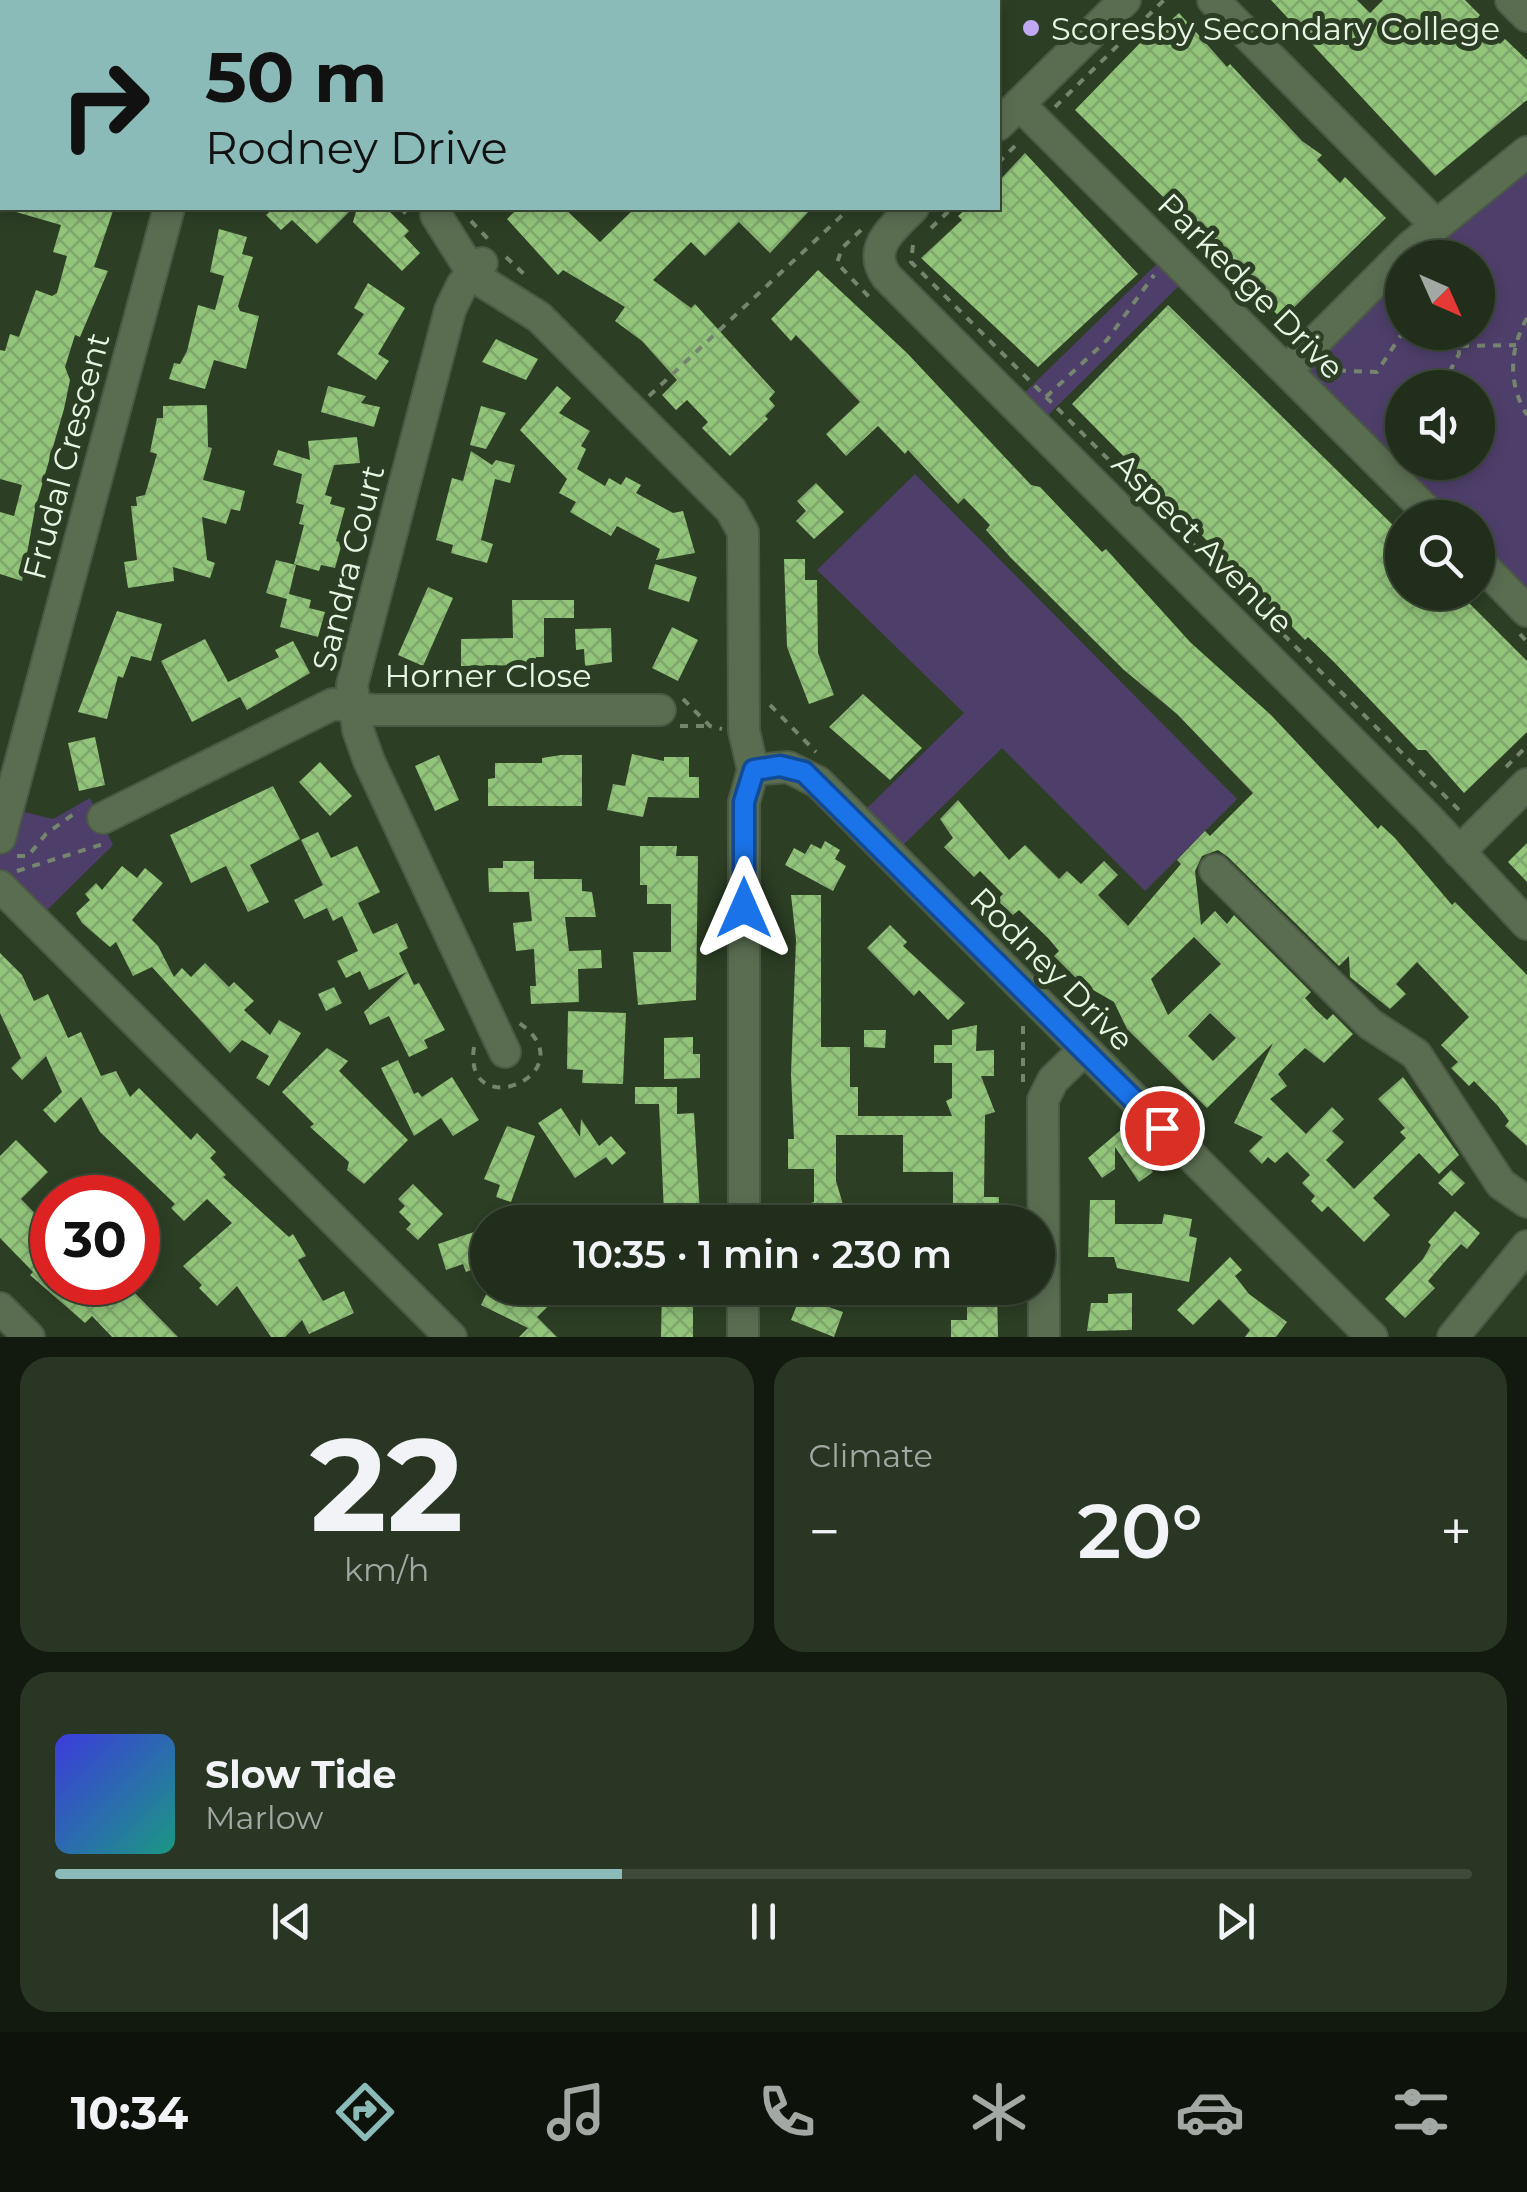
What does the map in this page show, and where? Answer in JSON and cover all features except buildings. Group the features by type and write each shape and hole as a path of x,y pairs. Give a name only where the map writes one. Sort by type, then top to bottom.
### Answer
{"street":[{"path":"1018,117 1125,0"},
{"path":"1213,0 1436,224"},
{"path":"1511,0 1527,16"},
{"name":"Parkedge Drive","path":"1018,117 1287,370 1416,500"},
{"path":"1287,370 1436,224 1527,152"},
{"name":"Frudal Crescent","path":"0,838 168,210"},
{"name":"Aspect Avenue","path":"911,210 887,233 879,249 878,264 888,277 1459,852"},
{"path":"433,211 466,235 477,269 521,290 539,318 740,524 745,541 744,731 754,770 744,802 744,1205"},
{"name":"Sandra Court","path":"477,269 458,291 450,310 354,671 354,706 369,761 505,1052"},
{"path":"1495,579 1527,611"},
{"name":"Horner Close","path":"102,818 317,709 340,703 660,710"},
{"name":"Rodney Drive","path":"754,770 788,767 810,776 1372,1337"},
{"path":"1527,784 1459,852 1527,924"},
{"path":"1215,870 1370,1024 1416,1054 1501,1184 1527,1202"},
{"path":"12,876 451,1337"},
{"path":"1044,1337 1043,1100 1053,1080 1084,1050"},
{"path":"1453,1337 1527,1246"},
{"path":"743,1305 743,1337"},
{"path":"0,1308 29,1337"}],"path":[{"path":"1000,158 1018,117 1164,0"},
{"path":"648,398 848,210"},
{"path":"950,210 912,247 911,262 1461,812"},
{"path":"1046,397 1106,340 1157,271"},
{"path":"1527,318 1516,345 1512,374 1527,415"},
{"path":"1495,345 1516,345"},
{"path":"1318,370 1376,372 1390,350"},
{"path":"12,876 28,856"}],"shaded area":[{"path":"1527,152 1527,611 1495,578 1495,500 1417,500 1397,480 1495,480 1495,370 1385,370 1385,468 1287,370 1385,272 1385,350 1495,350 1495,240 1419,240"},
{"path":"1168,253 1190,275 1036,427 1013,404"},
{"path":"915,474 1237,799 1145,891 1002,748 891,857 855,820 964,713 817,570"},
{"path":"90,798 113,845 36,921 0,886 0,838 8,808 53,819"}],"place":[{"name":"Scoresby Secondary College","path":"1031,28"}],"route":[{"path":"744,908 744,802 754,770 780,766 797,769 818,782 1162,1128"}]}
